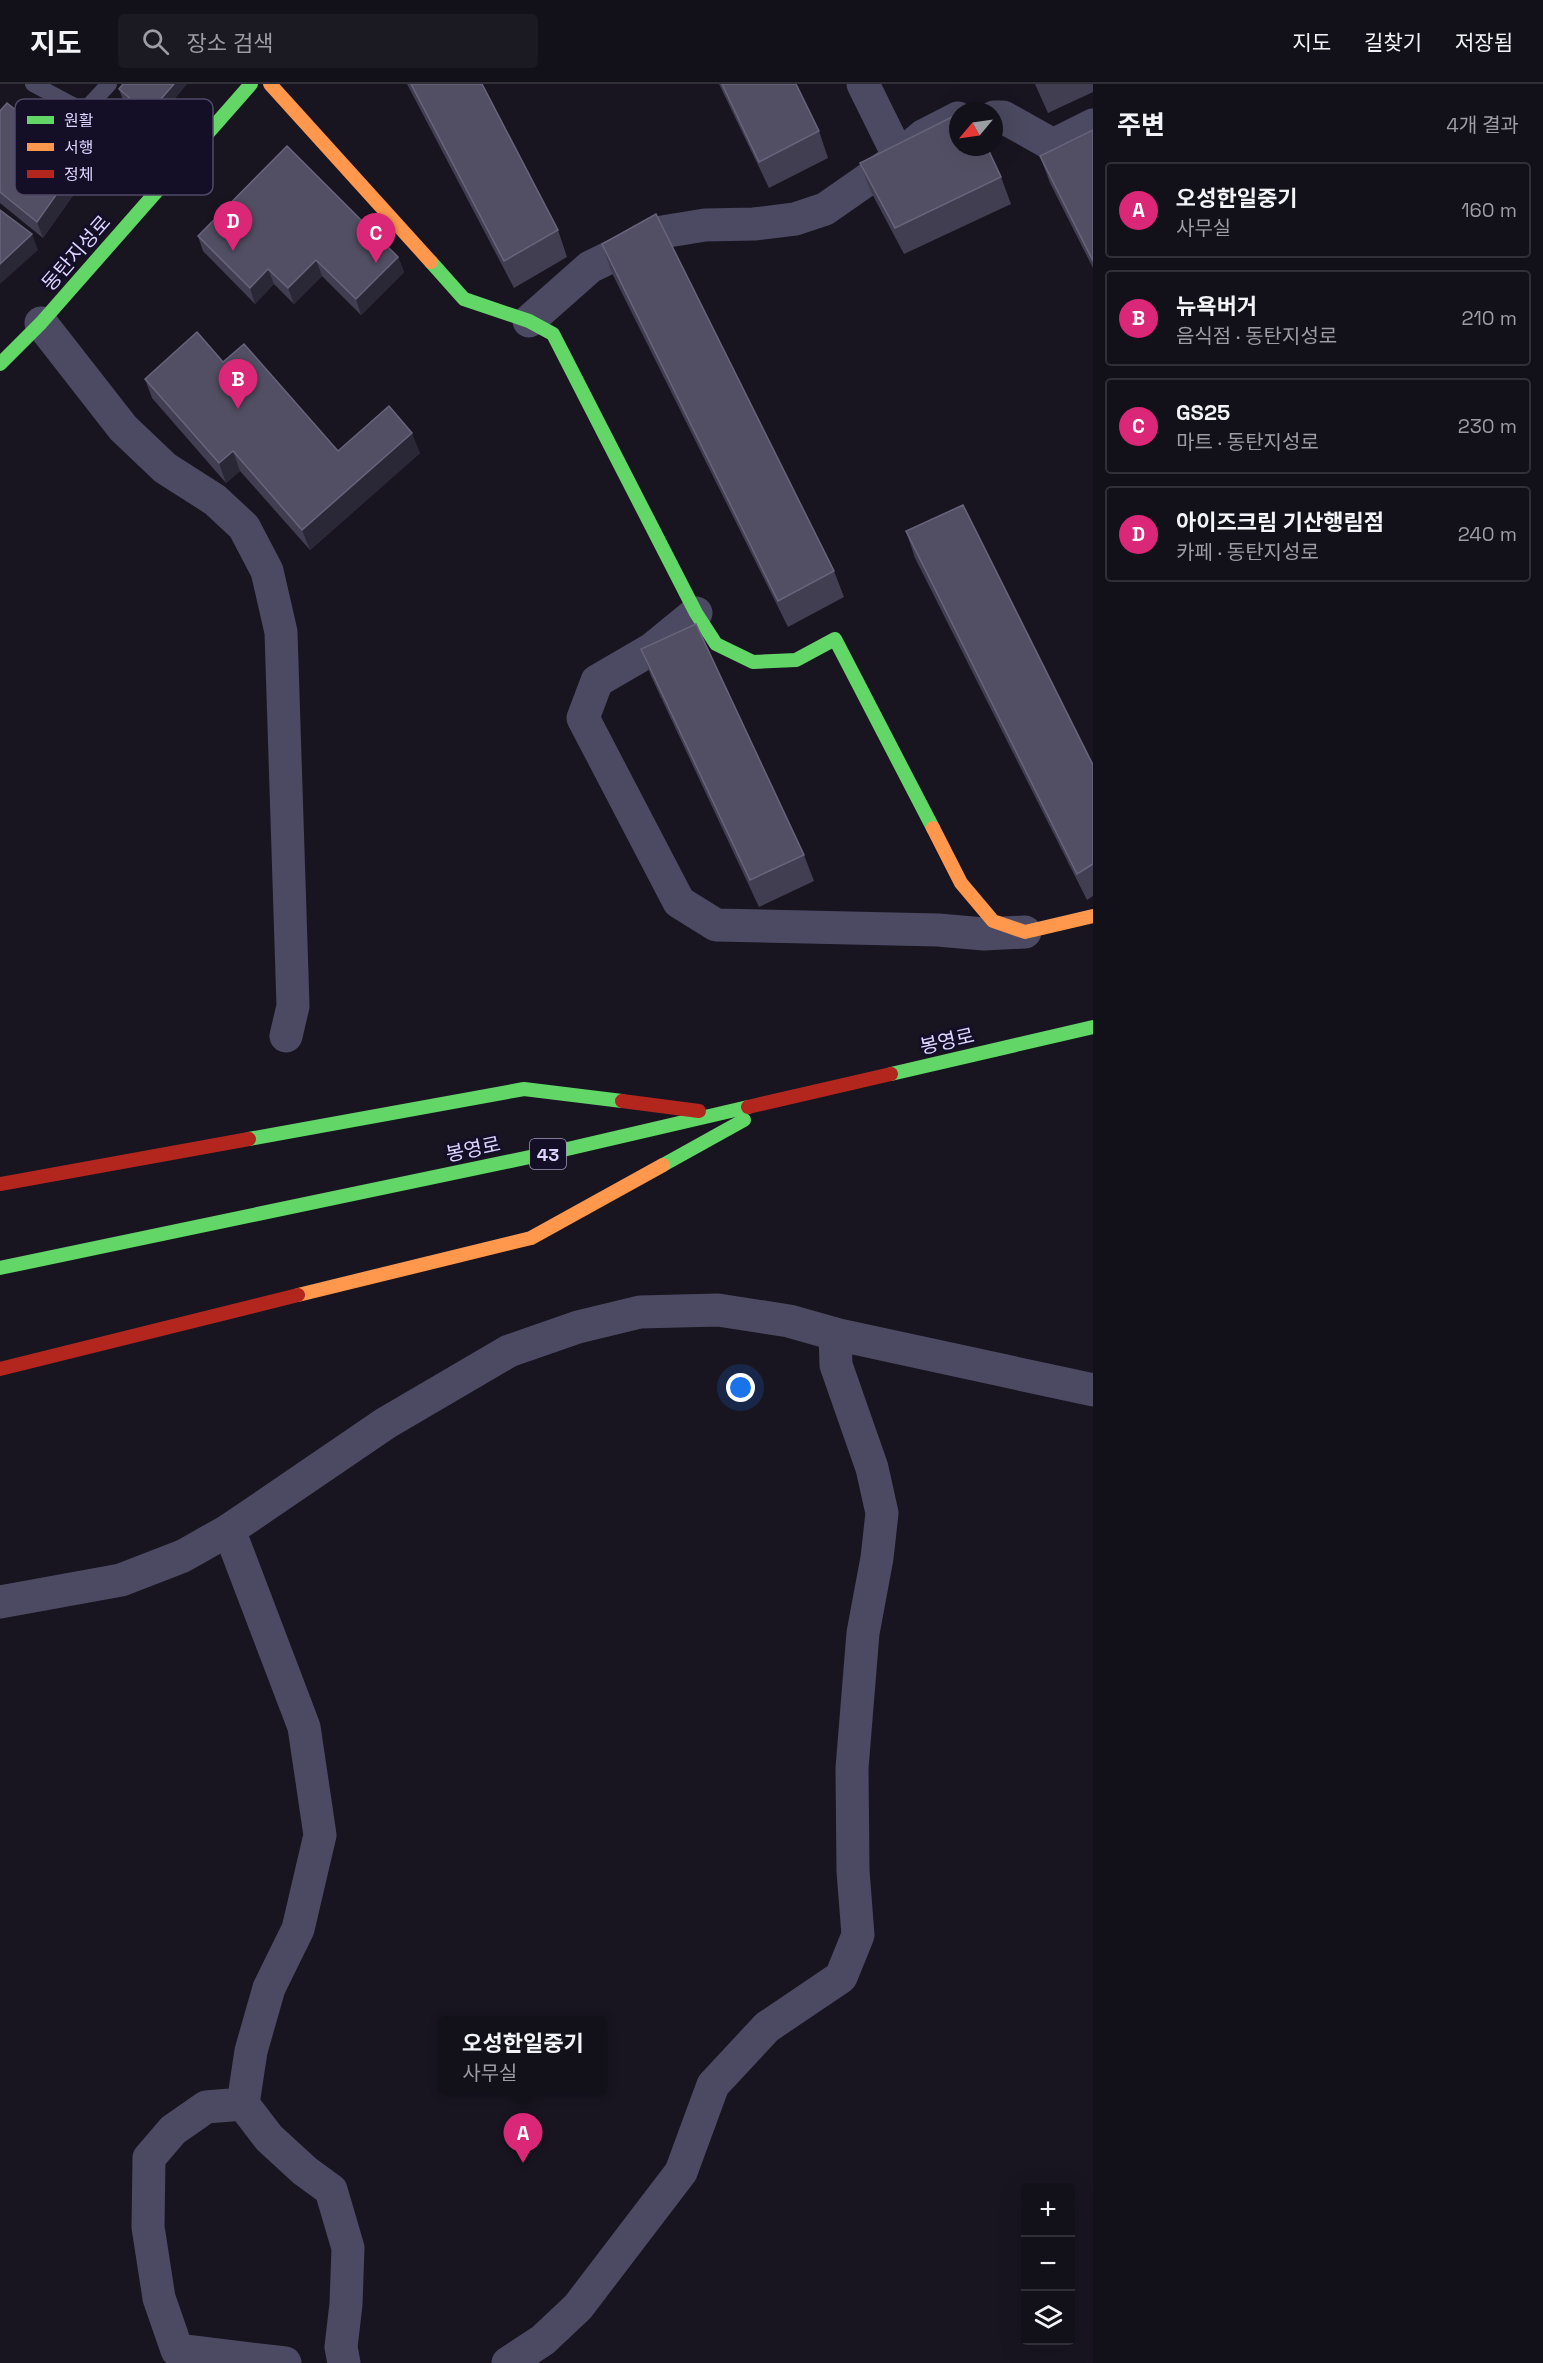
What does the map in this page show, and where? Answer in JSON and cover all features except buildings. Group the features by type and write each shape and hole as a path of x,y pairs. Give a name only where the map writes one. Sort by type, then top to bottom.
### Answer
{"main road":[{"name":"동탄지성로","path":"213,127 251,84"},
{"path":"270,84 464,299 529,321 553,334 696,614 716,644 753,662 796,660 835,639 962,883 993,921 1024,932 1093,916"},
{"name":"동탄지성로","path":"0,364 41,323 153,195"},
{"name":"봉영로","path":"0,1268 563,1150 1093,1027"},
{"path":"0,1184 524,1089 723,1113"},
{"path":"0,1369 531,1238 778,1100"}],"street":[{"path":"863,84 899,157"},
{"path":"1003,117 1053,145 1093,125"},
{"path":"529,321 590,267 662,232 705,225 754,224 795,219 825,209 899,157 923,136 949,123"},
{"path":"41,323 123,428 165,468 215,500 244,527 267,571 281,632 293,1006 286,1036"},
{"path":"696,614 652,649 597,681 583,718 679,902 716,925 938,930 984,934 1024,932"},
{"path":"0,1602 121,1580 183,1556 230,1530 386,1423 509,1351 578,1328 640,1312 718,1310 789,1321 835,1334 1093,1390"},
{"path":"508,2363 543,2340 578,2307 681,2172 713,2085 767,2026 841,1977 858,1935 853,1871 852,1768 863,1633 877,1558 882,1513 872,1468 836,1365 835,1334"},
{"path":"230,1530 304,1727 320,1835 298,1929 269,1988 251,2051 243,2104 269,2138 305,2171 331,2190 348,2248 346,2304 341,2346 344,2363"},
{"path":"243,2104 206,2107 172,2130 149,2158 148,2227 159,2298 177,2350 285,2363"}],"lane":[{"path":"33,84 61,99"},
{"path":"95,99 109,84"}],"traffic: fast":[{"path":"213,127 251,84"},
{"path":"0,364 41,323 153,195"},
{"path":"431,262 464,299 529,321 553,334 696,613 716,644 753,662 796,660 835,639 933,828"},
{"path":"891,1074 1093,1027"},
{"path":"249,1139 524,1089 622,1101"},
{"path":"0,1268 563,1150 748,1107"},
{"path":"663,1165 744,1120"}],"traffic: slow":[{"path":"270,84 431,262"},
{"path":"933,828 961,883 993,921 1025,932 1093,916"},
{"path":"298,1295 531,1238 663,1165"}],"traffic: jam":[{"path":"748,1107 891,1074"},
{"path":"622,1101 699,1111"},
{"path":"0,1184 249,1139"},
{"path":"0,1369 298,1295"}],"place":[{"name":"아이즈크림 기산행림점","path":"233,251"},
{"name":"GS25","path":"376,263"},
{"name":"뉴욕버거","path":"238,409"},
{"name":"오성한일중기","path":"523,2163"}]}
